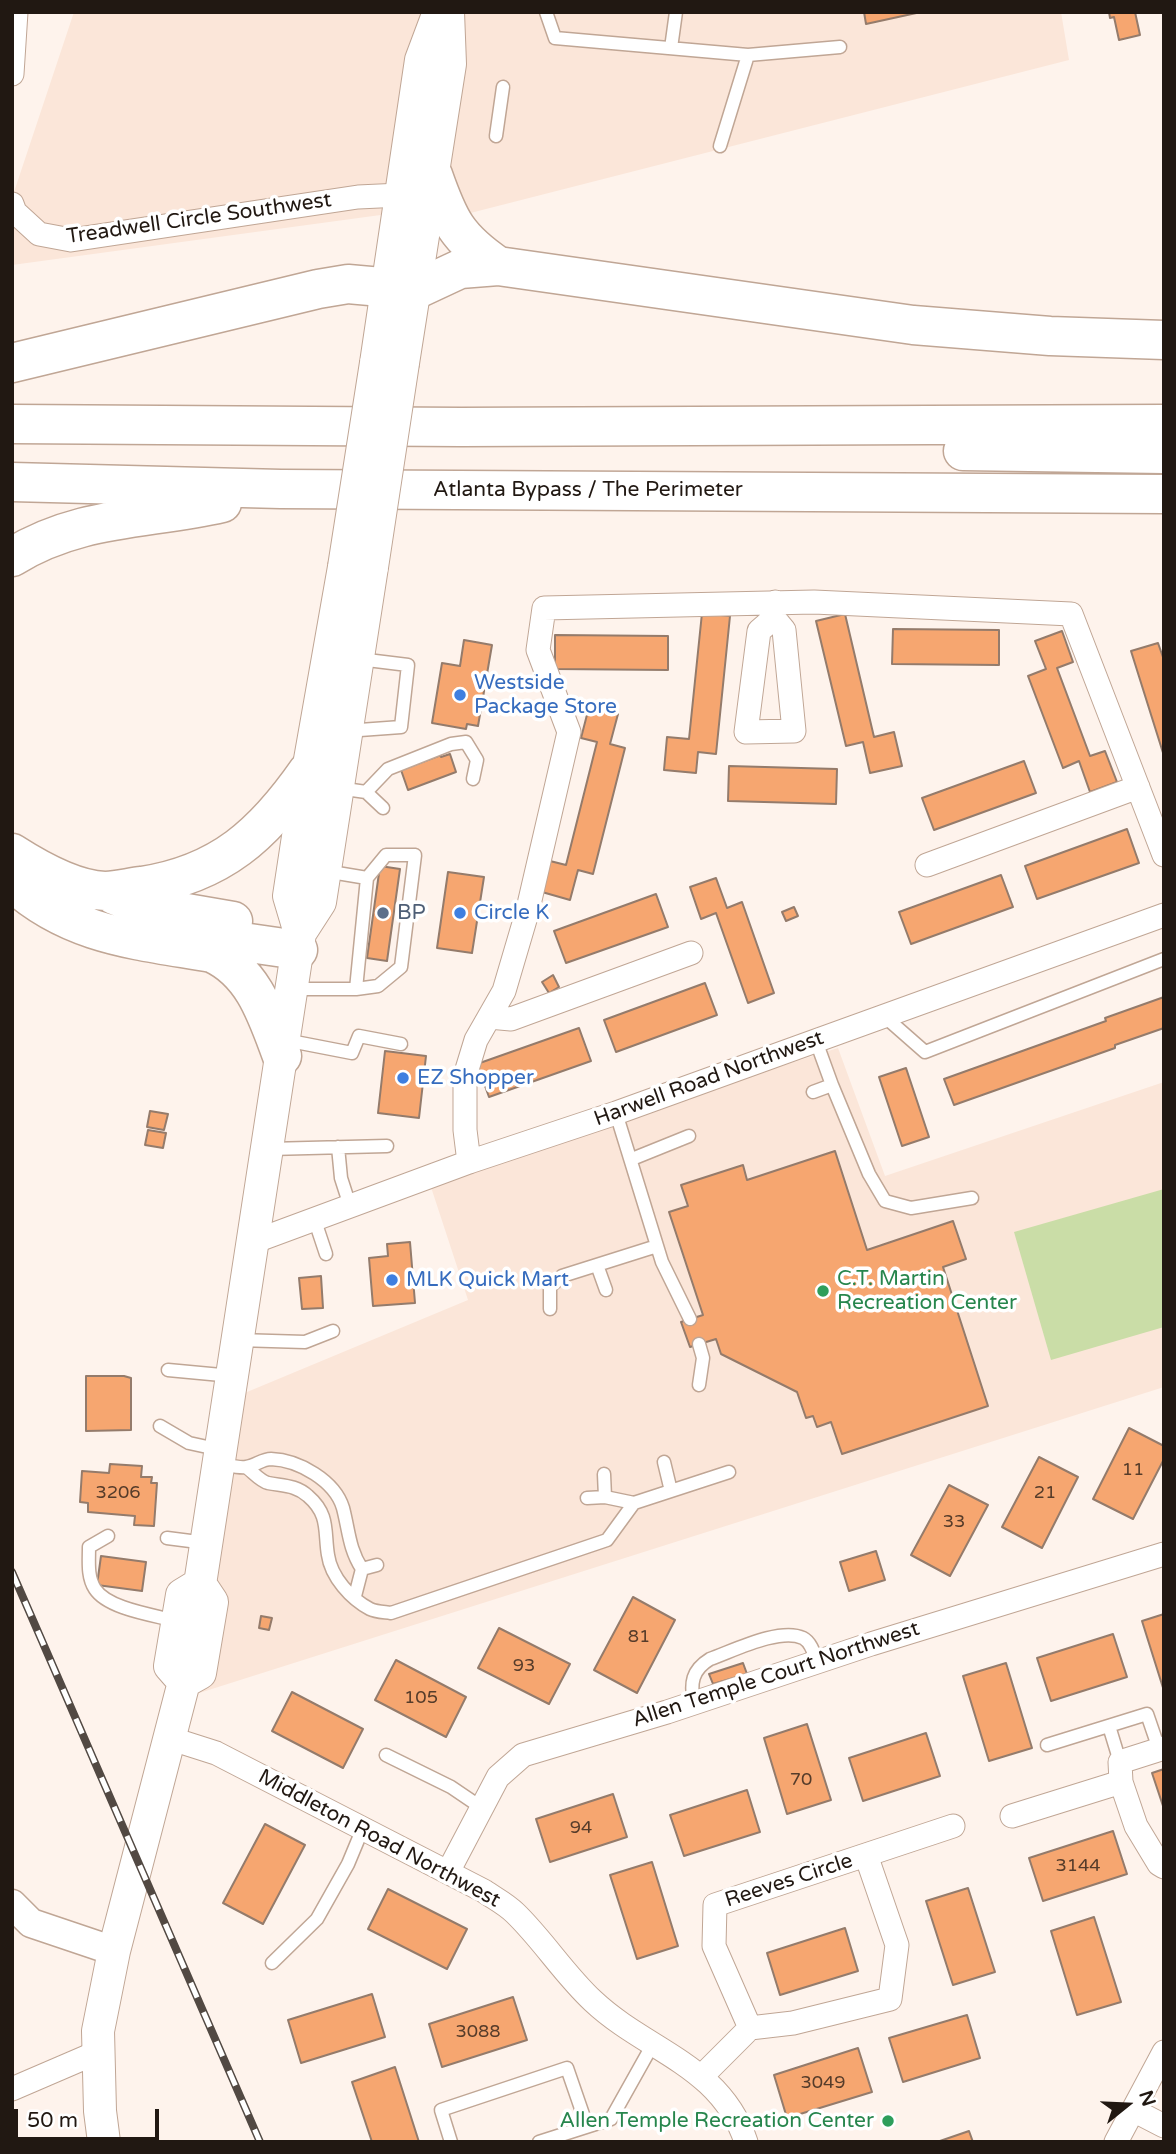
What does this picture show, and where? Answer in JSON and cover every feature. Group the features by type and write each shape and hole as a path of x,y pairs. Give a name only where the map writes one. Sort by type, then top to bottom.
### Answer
{"highway":[{"path":"433,175 449,217 462,237 498,266"},
{"path":"12,363 318,289 348,284 401,289 460,269 498,266 913,325 1050,336 1164,341"},
{"path":"12,424 461,427 1164,424"},
{"path":"461,427 699,443 1164,454"},
{"name":"Atlanta Bypass / The Perimeter","path":"12,482 281,489 1164,494"},
{"path":"12,556 70,529 190,510 281,489"},
{"path":"105,891 168,882 194,874 246,844 284,805 337,784"},
{"path":"12,853 61,879 105,891 140,905 299,942"},
{"path":"12,881 102,915 187,934 299,942"},
{"path":"12,881 33,901 62,918 116,936 212,953 226,960 239,971 262,1003 283,1048"}],"main road":[{"path":"401,289 401,195 421,60 439,12"},
{"path":"299,942 289,896 337,784 358,567 401,289 433,175 450,64 448,12"},
{"path":"104,2142 100,2111 98,2031 114,1951 184,1682 200,1673 207,1634 212,1602 200,1584 207,1543 229,1461 233,1376 299,942 320,902 325,871 357,659 358,567"},
{"path":"184,1682 170,1666 182,1595 200,1584"}],"street":[{"path":"12,74 16,12"},
{"name":"Treadwell Circle Southwest","path":"12,204 15,212 38,234 71,240 358,197 401,195"},
{"path":"469,1162 465,1130 465,1076 476,1040 504,991 527,913 569,732 538,650 544,608 775,610 814,602 1071,614 1164,855"},
{"path":"775,610 784,630 794,731 746,732 759,631 775,610"},
{"path":"927,865 1138,787"},
{"name":"Harwell Road Northwest","path":"253,1242 469,1162 616,1113 1164,915"},
{"path":"489,1017 511,1018 691,953"},
{"name":"Allen Temple Court Northwest","path":"448,1872 498,1777 523,1755 1164,1554"},
{"name":"Middleton Road Northwest","path":"169,1738 216,1753 484,1891 513,1911 592,2000 624,2025 702,2076 723,2098 740,2124 746,2142"},
{"path":"1012,1816 1120,1772 1161,1749"},
{"path":"1120,1772 1136,1826 1159,1864 1164,1867"},
{"name":"Reeves Circle","path":"866,1855 897,1945 890,1998 793,2023 750,2028 714,1946 715,1905 953,1826"},
{"path":"12,1904 31,1923 114,1951"},
{"path":"702,2076 750,2028"},
{"path":"12,2090 98,2052"},
{"path":"1116,2142 1164,2052"},
{"path":"1133,2110 1164,2126"}],"lane":[{"path":"546,12 555,38 748,55 840,47"},
{"path":"671,48 676,12"},
{"path":"720,146 748,55"},
{"path":"496,136 503,87"},
{"path":"346,731 401,727 408,665 357,659"},
{"path":"337,784 387,769 451,744 466,742 477,760 473,779"},
{"path":"337,784 383,808"},
{"path":"292,989 356,989 378,986 401,967 415,855 386,855 366,878 356,989"},
{"path":"325,871 366,878"},
{"path":"884,1016 925,1052 1164,959"},
{"path":"283,1048 352,1053 359,1036 401,1044"},
{"path":"816,1041 869,1174 884,1201 911,1208 972,1198"},
{"path":"813,1092 832,1085"},
{"path":"616,1113 662,1262 691,1319"},
{"path":"632,1159 689,1136"},
{"path":"268,1149 387,1146"},
{"path":"338,1147 341,1178 350,1206"},
{"path":"314,1218 326,1254"},
{"path":"550,1309 550,1287 562,1276 657,1246"},
{"path":"597,1265 606,1290"},
{"path":"238,1340 305,1342 333,1331"},
{"path":"699,1344 703,1358 699,1385"},
{"path":"168,1370 233,1376"},
{"path":"160,1426 265,1482 295,1487 309,1496 321,1512 327,1532 327,1555 332,1572 342,1586 371,1609 391,1613 607,1541 634,1503"},
{"path":"229,1461 283,1460 312,1472 334,1490 342,1505 352,1554 362,1569 355,1597"},
{"path":"664,1462 671,1491"},
{"path":"587,1497 605,1497 634,1503 729,1472"},
{"path":"604,1474 605,1497"},
{"path":"108,1536 89,1547 89,1572 96,1591 120,1607 178,1621"},
{"path":"167,1538 207,1543"},
{"path":"362,1569 377,1565"},
{"path":"694,1703 692,1680 701,1665 710,1658 779,1635 804,1639 810,1645 817,1662"},
{"path":"1047,1745 1147,1714 1161,1749"},
{"path":"1109,1726 1120,1772"},
{"path":"386,1755 451,1787 482,1808"},
{"path":"272,1963 317,1919 348,1864 363,1828"},
{"path":"540,2142 611,2119 653,2044"},
{"path":"451,2142 441,2110 567,2068 587,2126"}],"shaded area":[{"path":"74,12 1061,12 1069,60 443,220 388,214 12,265 12,198"},
{"path":"838,1048 885,1176 1164,1082 1164,1387 174,1701 223,1402 468,1300 428,1178"}],"green space":[{"path":"1164,1189 1164,1327 1051,1360 1014,1232"}],"building":[{"path":"864,12 921,12 866,24"},
{"path":"1109,12 1135,12 1140,35 1119,40 1114,17 1110,18"},
{"path":"702,613 730,616 716,754 698,752 696,773 664,770 667,737 689,739"},
{"path":"845,614 874,737 894,732 902,766 870,773 863,742 846,746 816,621"},
{"path":"893,629 999,630 999,665 892,664"},
{"path":"1062,631 1073,662 1057,668 1090,756 1105,751 1117,782 1090,792 1079,761 1063,768 1028,676 1046,669 1035,641"},
{"path":"555,635 668,636 668,670 555,669"},
{"name":"Westside Package Store","path":"464,640 492,645 478,726 467,724 466,729 432,723 442,663 460,666"},
{"path":"1158,643 1164,660 1164,756 1131,651"},
{"path":"589,707 618,714 610,744 625,748 593,874 578,870 570,900 542,892 550,861 566,865 597,742 581,738"},
{"path":"450,754 456,772 408,790 401,770"},
{"path":"1024,761 1036,793 934,830 922,798"},
{"path":"729,766 837,769 836,804 728,801"},
{"path":"1127,829 1139,863 1037,899 1025,866"},
{"name":"BP","path":"380,866 400,869 387,961 367,958"},
{"name":"Circle K","path":"448,872 484,877 472,953 437,948"},
{"path":"1001,875 1013,907 911,944 899,912"},
{"path":"716,878 727,908 742,902 774,993 748,1003 716,913 701,919 690,887"},
{"path":"656,894 668,927 566,963 554,931"},
{"path":"794,907 798,916 786,921 782,912"},
{"path":"553,975 559,987 549,993 542,982"},
{"path":"705,983 717,1015 616,1052 604,1020"},
{"path":"1164,997 1164,1028 954,1105 944,1079 1106,1021 1105,1018"},
{"path":"579,1028 591,1061 489,1097 477,1064"},
{"name":"EZ Shopper","path":"385,1051 426,1056 419,1118 378,1113"},
{"path":"906,1068 929,1137 902,1146 879,1077"},
{"path":"150,1111 168,1114 164,1130 147,1127"},
{"path":"148,1130 166,1133 163,1148 145,1145"},
{"name":"C.T. Martin Recreation Center","path":"835,1151 867,1250 953,1221 966,1259 943,1267 988,1406 842,1454 831,1422 817,1427 813,1416 806,1418 797,1392 721,1354 716,1339 690,1347 681,1322 703,1315 669,1212 688,1206 681,1185 743,1165 747,1180"},
{"name":"MLK Quick Mart","path":"410,1242 415,1303 373,1306 369,1258 388,1256 387,1244"},
{"path":"321,1276 323,1308 302,1309 299,1278"},
{"path":"86,1376 131,1378 131,1430 86,1431"},
{"path":"1129,1428 1164,1446 1164,1459 1133,1519 1093,1499"},
{"path":"1039,1457 1078,1477 1042,1548 1002,1527"},
{"path":"110,1464 142,1466 141,1477 152,1477 151,1483 157,1483 154,1526 134,1525 135,1516 88,1512 88,1503 80,1502 82,1471 109,1473"},
{"path":"949,1485 988,1505 950,1576 911,1555"},
{"path":"876,1551 885,1580 849,1591 840,1562"},
{"path":"101,1556 146,1562 142,1591 97,1585"},
{"path":"633,1597 675,1620 637,1693 594,1670"},
{"path":"1164,1614 1164,1691 1142,1621"},
{"path":"261,1616 272,1618 269,1630 259,1628"},
{"path":"499,1628 570,1664 549,1704 478,1668"},
{"path":"1113,1634 1127,1677 1051,1701 1037,1658"},
{"path":"396,1660 466,1697 446,1737 375,1700"},
{"path":"743,1663 747,1674 713,1684 709,1674"},
{"path":"1006,1663 1032,1748 989,1761 963,1676"},
{"path":"292,1692 363,1729 343,1768 272,1731"},
{"path":"807,1724 831,1800 787,1814 764,1738"},
{"path":"926,1733 940,1776 863,1801 849,1758"},
{"path":"1164,1769 1164,1809 1152,1773"},
{"path":"747,1790 760,1832 684,1856 670,1815"},
{"path":"613,1794 627,1837 550,1862 536,1819"},
{"path":"265,1824 305,1845 263,1924 223,1903"},
{"path":"1113,1831 1127,1874 1043,1901 1029,1858"},
{"path":"652,1862 678,1946 637,1959 610,1875"},
{"path":"968,1888 995,1972 953,1985 926,1901"},
{"path":"388,1889 467,1929 447,1969 368,1929"},
{"path":"1094,1917 1121,2002 1077,2015 1051,1931"},
{"path":"845,1928 858,1971 780,1995 767,1953"},
{"path":"372,1994 385,2037 301,2063 288,2020"},
{"path":"513,1997 527,2040 442,2067 429,2024"},
{"path":"967,2015 980,2058 903,2082 889,2038"},
{"path":"858,2048 872,2092 787,2118 774,2075"},
{"path":"395,2067 419,2142 372,2142 352,2082"},
{"path":"969,2131 973,2142 937,2142"}],"railway":[{"path":"12,1572 260,2142"}],"place":[{"name":"Westside Package Store","path":"460,695"},
{"name":"BP","path":"383,913"},
{"name":"Circle K","path":"460,913"},
{"name":"EZ Shopper","path":"403,1078"},
{"name":"MLK Quick Mart","path":"392,1280"},
{"name":"C.T. Martin Recreation Center","path":"823,1291"},
{"name":"Allen Temple Recreation Center","path":"888,2121"}]}
